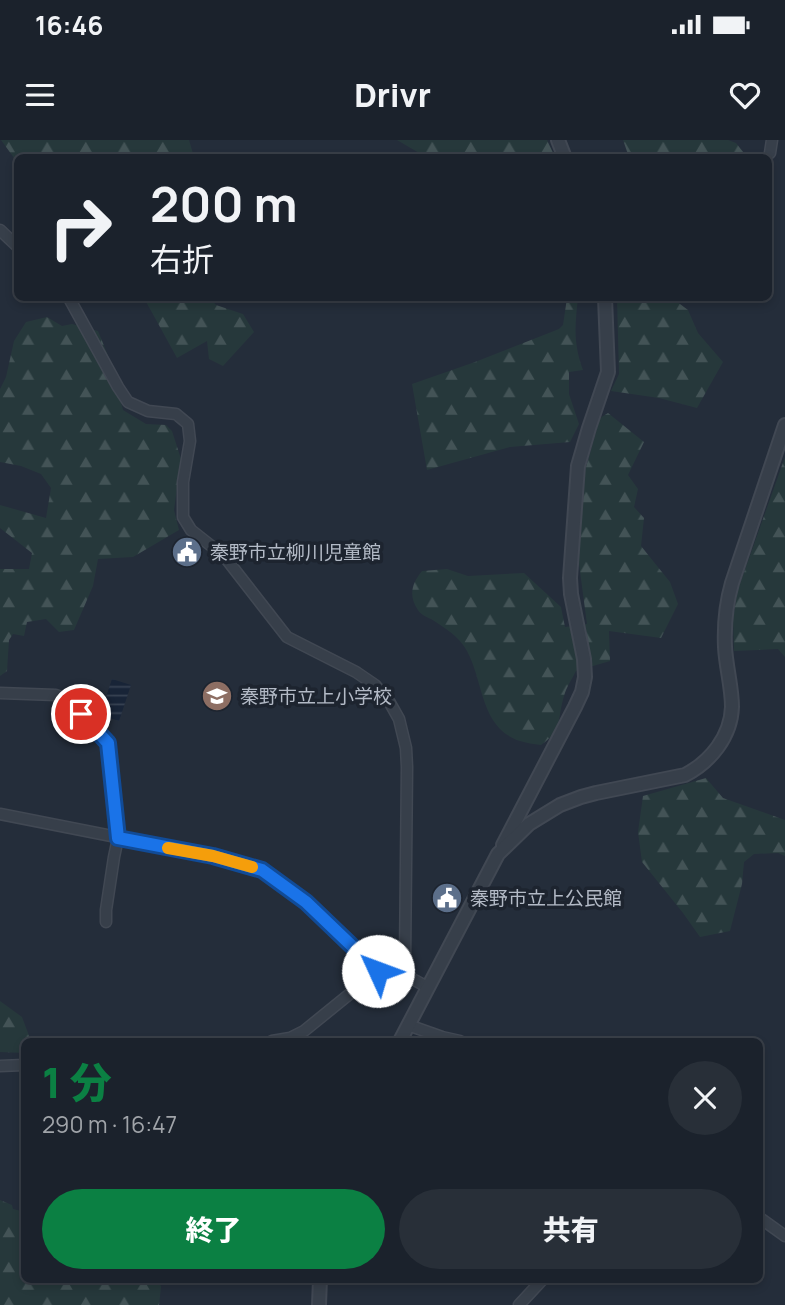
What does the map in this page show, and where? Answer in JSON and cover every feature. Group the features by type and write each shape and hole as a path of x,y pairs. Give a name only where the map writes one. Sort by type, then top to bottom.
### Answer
{"street":[{"path":"770,153 772,140"},
{"path":"0,230 14,243"},
{"path":"71,301 128,402 148,411 176,414 188,424 190,441 183,482 183,517 191,530 224,556 287,637 356,672 375,685 390,703 398,719 406,748 407,767 405,961 402,973"},
{"path":"402,1038 582,692 584,659 570,578 578,466 608,373 605,301"},
{"path":"498,854 528,824 560,806 596,793 685,775 698,768 719,746 732,708 725,648 726,606 785,425"},
{"path":"0,694 56,695 67,699 108,743 118,838 106,922"},
{"path":"0,814 213,856 262,870 306,902 378,971"},
{"path":"290,1038 304,1031 378,971 402,973 427,987"},
{"path":"408,1025 446,1038"},
{"path":"0,1066 21,1065"},
{"path":"763,1220 785,1236"},
{"path":"319,1305 320,1283"},
{"path":"519,1305 539,1283"}],"green space":[{"path":"1,140 189,140 193,154 14,154 14,158"},
{"path":"397,140 547,140 554,154 421,154"},
{"path":"623,140 728,140 736,143 745,154 628,154"},
{"path":"146,301 213,301 216,305 243,314 254,332 223,366 209,359 207,341 177,358"},
{"path":"567,301 578,301 576,334 583,370 569,372 569,394 579,424 570,442 510,447 427,470 412,384 475,362 559,329 563,325"},
{"path":"617,301 676,301 688,310 698,333 723,362 697,408 659,398 611,391 619,374"},
{"path":"47,317 62,326 72,324 98,331 109,358 123,410 146,424 166,425 172,431 181,459 174,510 179,530 133,557 98,559 93,586 74,630 59,632 46,619 27,622 24,636 13,634 9,640 7,671 0,676 0,569 29,569 32,553 0,528 0,505 46,518 51,488 41,474 0,462 0,389 6,377 14,341 26,322"},
{"path":"608,413 644,442 628,475 638,489 634,507 644,518 641,546 670,582 678,604 661,638 609,631 610,661 576,671 565,693 553,734 541,745 522,742 507,735 497,726 485,703 467,651 451,633 419,611 412,595 414,585 422,571 447,569 468,576 524,573 561,607 565,627 587,624 577,549 584,474 600,418"},
{"path":"785,457 785,657 778,649 734,651 733,620 737,592"},
{"path":"706,778 723,798 785,820 785,856 778,853 754,854 744,862 742,884 730,931 700,937 642,862 638,832 643,796"},
{"path":"0,1001 22,1017 30,1038 21,1038 21,1053 0,1052"},
{"path":"0,1200 12,1205 13,1209 21,1211 21,1283 160,1283 159,1305 0,1305"}],"water":[{"path":"112,679 131,685 119,721 100,715"}],"slow traffic":[{"path":"168,848 213,856 252,867"}],"place":[{"name":"秦野市立柳川児童館","path":"187,552"},
{"name":"秦野市立上小学校","path":"217,696"},
{"name":"秦野市立上公民館","path":"447,898"}],"route":[{"path":"81,714 108,743 118,838 213,856 262,870 306,902 378,971"}]}
